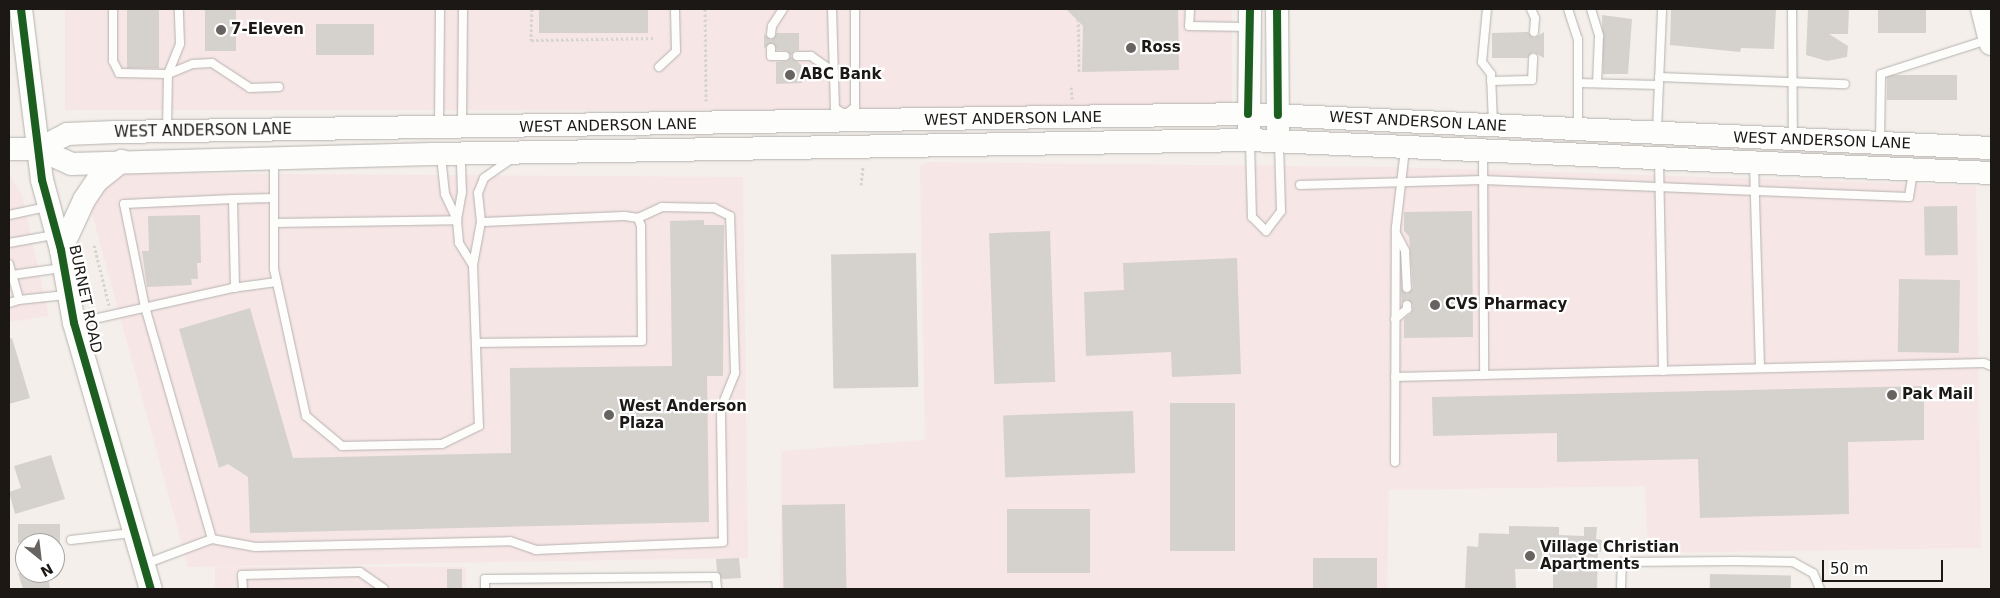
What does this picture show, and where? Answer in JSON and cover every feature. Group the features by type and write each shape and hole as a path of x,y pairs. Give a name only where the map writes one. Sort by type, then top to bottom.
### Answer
{"main road":[{"path":"1277,9 1278,142"},
{"path":"1982,9 1991,40"},
{"path":"1250,18 1248,114 1250,140"},
{"name":"BURNET ROAD","path":"20,21 38,149 49,206 61,251 74,323 150,589"},
{"name":"WEST ANDERSON LANE","path":"38,149 67,134 462,128 846,119 1076,110 1278,115 1578,131 1991,148"},
{"path":"954,147 970,131 1051,130 1076,110"},
{"path":"846,119 847,148"},
{"path":"439,128 451,154"},
{"path":"451,154 462,128"},
{"path":"1657,134 1659,158"},
{"name":"WEST ANDERSON LANE","path":"9,149 38,149 72,164 274,157 954,147 1250,140 1991,173"},
{"path":"61,251 84,200 97,181 122,161"}],"lane":[{"path":"113,9 113,61 119,73 168,74 193,64 212,63 250,88 279,87"},
{"path":"167,132 168,74 180,44 179,9"},
{"path":"439,128 440,9"},
{"path":"462,128 463,9"},
{"path":"659,67 676,51 675,9"},
{"path":"771,34 772,26 784,9"},
{"path":"832,9 835,108 846,119 855,107 855,9"},
{"path":"1190,9 1189,26 1250,18"},
{"path":"1487,9 1482,62 1490,74 1493,126"},
{"path":"1531,9 1535,18 1534,32"},
{"path":"1568,9 1578,40 1578,131"},
{"path":"1591,9 1599,36 1597,83"},
{"path":"1657,134 1662,9"},
{"path":"1792,9 1793,139"},
{"path":"1880,143 1881,74 1991,40"},
{"path":"771,48 771,56 785,56"},
{"path":"797,56 811,56 834,72"},
{"path":"1491,81 1532,80 1533,58"},
{"path":"1578,83 1659,81 1845,84"},
{"path":"1250,140 1252,217 1266,231 1281,211 1278,142"},
{"path":"1394,462 1396,234 1405,147"},
{"path":"1483,150 1484,375"},
{"path":"274,157 274,223 277,282 306,416 342,446 442,444 479,426 473,265 481,222 478,193 484,178 498,166 526,153"},
{"path":"451,154 445,194 457,220"},
{"path":"451,154 462,193 457,220 459,243 473,265"},
{"path":"1659,158 1663,371"},
{"path":"1754,162 1760,368"},
{"path":"1300,185 1401,184 1484,180 1909,197 1913,170"},
{"path":"212,539 145,308 124,204 274,198"},
{"path":"233,200 235,288"},
{"path":"9,215 49,206"},
{"path":"143,564 212,539 255,547 510,541 536,550 723,542 721,408 735,373 730,216 714,208 662,207 638,218 625,216 481,222"},
{"path":"476,343 642,341 642,226 638,218"},
{"path":"274,223 457,220"},
{"path":"1396,234 1405,251 1407,288"},
{"path":"9,243 61,251"},
{"path":"12,275 61,251"},
{"path":"9,264 19,300"},
{"path":"74,323 235,288 277,282"},
{"path":"9,303 69,294"},
{"path":"1395,319 1407,309 1407,305"},
{"path":"1395,378 1984,363 1991,366"},
{"path":"71,540 134,533"},
{"path":"1621,589 1622,562 1792,562 1813,572 1820,589"},
{"path":"242,589 242,576 360,572 384,589"},
{"path":"485,589 485,579 716,577 717,589"}],"path":[{"path":"532,9 531,40 656,38"},
{"path":"705,9 706,101"},
{"path":"1078,9 1079,74"},
{"path":"1071,87 1076,110"},
{"path":"861,185 861,167 867,167 867,161"},
{"path":"94,245 112,315"}],"shaded area":[{"path":"65,9 1232,9 1232,110 65,110"},
{"path":"927,162 1393,167 1976,186 1981,548 1648,553 1645,486 1389,490 1387,589 780,589 782,451 925,440 920,166"},
{"name":"West Anderson Plaza","path":"119,173 743,177 748,558 188,567 90,206"},
{"path":"9,174 22,195 49,316 9,322"},
{"path":"215,567 466,567 466,589 215,589"}],"building":[{"path":"127,9 159,9 159,68 127,68"},
{"name":"7-Eleven","path":"205,9 236,9 236,51 205,51"},
{"path":"539,9 648,9 648,33 539,33"},
{"name":"Ross","path":"1066,9 1178,9 1179,70 1082,72 1083,26"},
{"path":"1671,9 1776,9 1774,49 1741,48 1740,52 1670,45"},
{"path":"1808,9 1849,9 1848,34 1829,34 1848,46 1847,57 1827,61 1806,55"},
{"path":"1878,9 1926,9 1926,33 1878,33"},
{"path":"1602,15 1632,19 1628,74 1603,74"},
{"path":"316,24 374,24 374,55 316,55"},
{"path":"1528,32 1534,38 1544,32 1544,58 1533,52 1527,58 1492,58 1492,33"},
{"path":"777,33 799,33 799,50 794,51 791,56 787,51 777,50 773,43 764,48 764,34 771,40"},
{"path":"791,56 801,65 802,83 776,84 776,62 787,61"},
{"path":"1887,75 1957,75 1957,100 1887,100"},
{"path":"1957,206 1958,255 1925,256 1924,207"},
{"name":"CVS Pharmacy","path":"1472,211 1473,337 1404,338 1404,319 1412,312 1413,305 1407,299 1402,303 1401,288 1407,294 1413,288 1409,236 1404,231 1404,212"},
{"path":"200,215 201,263 197,263 198,279 191,279 192,285 147,287 142,251 149,251 148,216"},
{"name":"West Anderson Plaza","path":"704,220 704,225 724,225 723,376 707,376 709,522 250,533 248,477 228,464 219,468 179,329 250,308 293,458 511,453 510,368 672,366 670,221"},
{"path":"1050,231 1055,382 994,384 989,233"},
{"path":"916,253 918,387 833,388 831,254"},
{"path":"1237,258 1241,374 1172,377 1171,352 1086,356 1084,292 1124,290 1123,263"},
{"path":"1899,279 1960,280 1959,353 1898,352"},
{"path":"12,338 30,398 9,404 9,339"},
{"path":"1924,386 1924,440 1848,442 1849,514 1700,518 1698,459 1557,462 1557,433 1433,436 1432,397"},
{"path":"1170,403 1235,403 1235,551 1170,551"},
{"path":"1133,411 1135,473 1005,477 1003,416"},
{"path":"51,455 65,499 15,514 9,492 21,488 14,466"},
{"path":"845,504 846,589 783,589 782,505"},
{"path":"1007,509 1090,509 1090,573 1007,573"},
{"path":"18,524 60,524 60,533 18,533"},
{"name":"Village Christian Apartments","path":"1509,526 1559,527 1559,535 1584,536 1584,527 1597,527 1596,539 1602,540 1601,552 1598,552 1597,589 1553,589 1553,569 1515,569 1516,589 1465,589 1467,546 1478,547 1479,533 1509,534"},
{"path":"739,558 741,578 722,579 717,571 716,559"},
{"path":"1313,558 1377,558 1377,589 1313,589"},
{"path":"447,569 462,569 462,589 447,589"},
{"name":"Village Christian Apartments","path":"1710,574 1791,575 1791,589 1710,589"},
{"path":"21,583 49,583 50,589 23,589"}],"cycle path":[{"path":"21,9 42,180 61,250 74,323 151,589"},
{"path":"1248,114 1250,9"},
{"path":"1277,9 1278,115"}],"place":[{"name":"7-Eleven","path":"221,30"},
{"name":"Ross","path":"1131,48"},
{"name":"ABC Bank","path":"790,75"},
{"name":"CVS Pharmacy","path":"1435,305"},
{"name":"Pak Mail","path":"1892,395"},
{"name":"West Anderson Plaza","path":"609,415"},
{"name":"Village Christian Apartments","path":"1530,556"}]}
